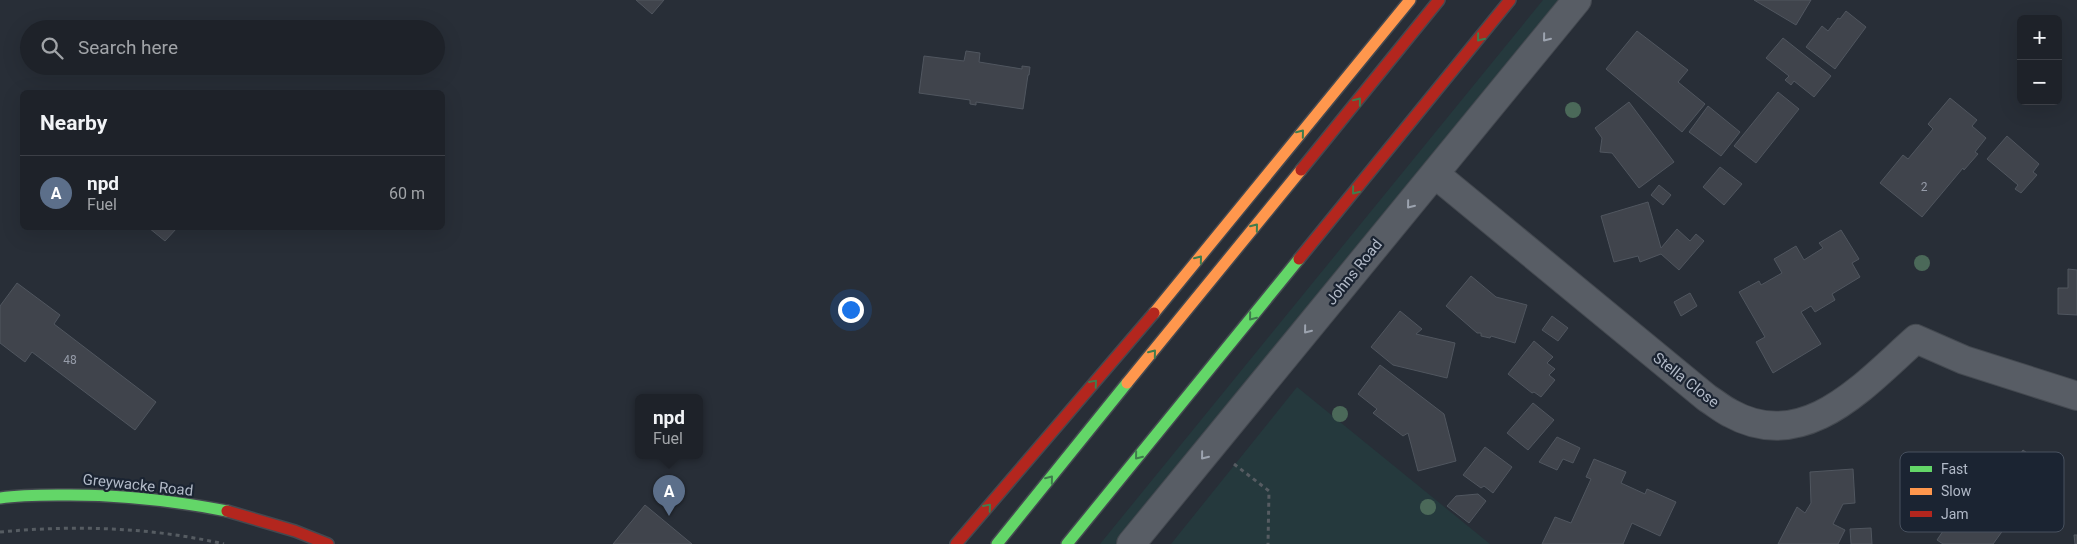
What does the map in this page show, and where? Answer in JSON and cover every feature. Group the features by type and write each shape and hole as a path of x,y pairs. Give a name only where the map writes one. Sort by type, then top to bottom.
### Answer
{"main road":[{"path":"956,544 1178,285 1410,0"},
{"path":"998,544 1439,0"},
{"path":"1067,544 1510,0"},
{"name":"Greywacke Road","path":"0,498 78,494 172,501 238,514 307,535 328,544"}],"street":[{"name":"Johns Road","path":"1131,544 1576,0"},
{"name":"Stella Close","path":"1435,174 1707,398 1731,414 1752,422 1776,426 1803,423 1828,412 1853,395 1916,339 1964,360 2077,396"}],"path":[{"path":"1211,446 1269,491 1268,544"},
{"path":"0,532 55,528 149,531 224,544"}],"green space":[{"path":"1543,0 1564,0 1120,544 1100,544"},
{"path":"1297,387 1490,544 1171,544"}],"building":[{"path":"636,0 664,0 652,14"},
{"path":"1754,0 1811,0 1796,25"},
{"path":"1846,11 1866,27 1835,69 1806,47 1822,26 1828,31"},
{"path":"1637,31 1688,70 1678,82 1705,104 1682,132 1606,69"},
{"path":"1783,38 1831,76 1814,97 1794,81 1791,85 1785,80 1789,76 1766,58"},
{"path":"966,51 980,53 979,62 1022,69 1022,66 1030,67 1023,109 976,102 976,105 970,104 970,100 919,93 924,56 964,61"},
{"path":"1778,92 1799,109 1756,163 1734,146"},
{"path":"1950,98 1977,120 1972,126 1986,138 1975,152 1978,154 1964,170 1963,168 1922,217 1880,183 1903,155 1908,159 1933,129 1928,124"},
{"path":"1629,102 1674,162 1639,188 1612,153 1600,152 1602,138 1595,128"},
{"path":"1708,106 1740,132 1721,156 1689,132"},
{"path":"2007,136 2039,164 2033,172 2037,175 2021,193 2015,189 2018,185 1987,159"},
{"path":"1720,167 1742,184 1724,205 1703,187"},
{"path":"1659,185 1671,195 1663,205 1651,195"},
{"path":"1648,202 1661,248 1677,229 1690,241 1696,234 1704,241 1679,270 1661,254 1640,262 1638,256 1614,262 1601,216"},
{"path":"151,230 175,230 165,241"},
{"path":"1841,230 1859,259 1852,263 1860,277 1832,294 1835,300 1815,312 1811,306 1801,312 1821,344 1773,373 1756,342 1765,337 1739,292 1759,281 1761,285 1782,273 1774,259 1796,246 1804,260 1823,248 1819,243"},
{"path":"2068,269 2077,270 2077,315 2058,314 2058,288 2068,288"},
{"path":"1471,276 1496,297 1527,305 1515,343 1491,336 1490,338 1481,336 1481,333 1477,333 1446,306"},
{"path":"17,283 60,315 54,324 156,402 135,430 32,352 25,362 0,343 0,306"},
{"path":"1690,293 1697,306 1681,316 1674,302"},
{"path":"1400,311 1422,329 1416,334 1455,343 1447,378 1393,365 1371,347"},
{"path":"1552,316 1568,328 1558,341 1542,330"},
{"path":"1534,341 1553,357 1547,363 1555,369 1549,375 1555,380 1541,397 1534,392 1532,393 1508,374"},
{"path":"1380,365 1444,414 1456,461 1418,471 1408,433 1403,436 1373,413 1377,409 1358,394"},
{"path":"1533,403 1554,420 1528,450 1507,433"},
{"path":"1557,437 1580,448 1573,463 1563,459 1557,470 1539,462"},
{"path":"1485,447 1512,467 1493,493 1484,486 1481,488 1463,475"},
{"path":"1594,459 1626,472 1621,483 1645,494 1647,489 1676,502 1660,536 1632,523 1623,544 1542,544 1555,517 1571,523 1591,479 1586,477"},
{"path":"1853,469 1855,503 1843,504 1833,524 1845,530 1838,544 1778,544 1797,507 1805,513 1811,503 1810,472"},
{"path":"1478,494 1486,501 1469,523 1447,506 1456,496"},
{"path":"645,505 692,544 613,544"},
{"path":"1871,528 1872,544 1851,544 1850,529"},
{"path":"1942,532 2002,532 1993,544 1943,544 1937,540"},
{"path":"2074,535 2077,535 2077,544 2075,544"}],"traffic: fast":[{"path":"1067,544 1299,259"},
{"path":"997,544 1127,383"},
{"path":"0,498 43,495 122,497 164,501 227,511"}],"traffic: slow":[{"path":"1154,313 1410,0"},
{"path":"1127,383 1301,170"}],"traffic: jam":[{"path":"1301,170 1439,0"},
{"path":"1299,259 1510,0"},
{"path":"956,544 1154,313"},
{"path":"227,511 295,531 328,544"}],"place":[{"name":"npd","path":"669,516"}]}
